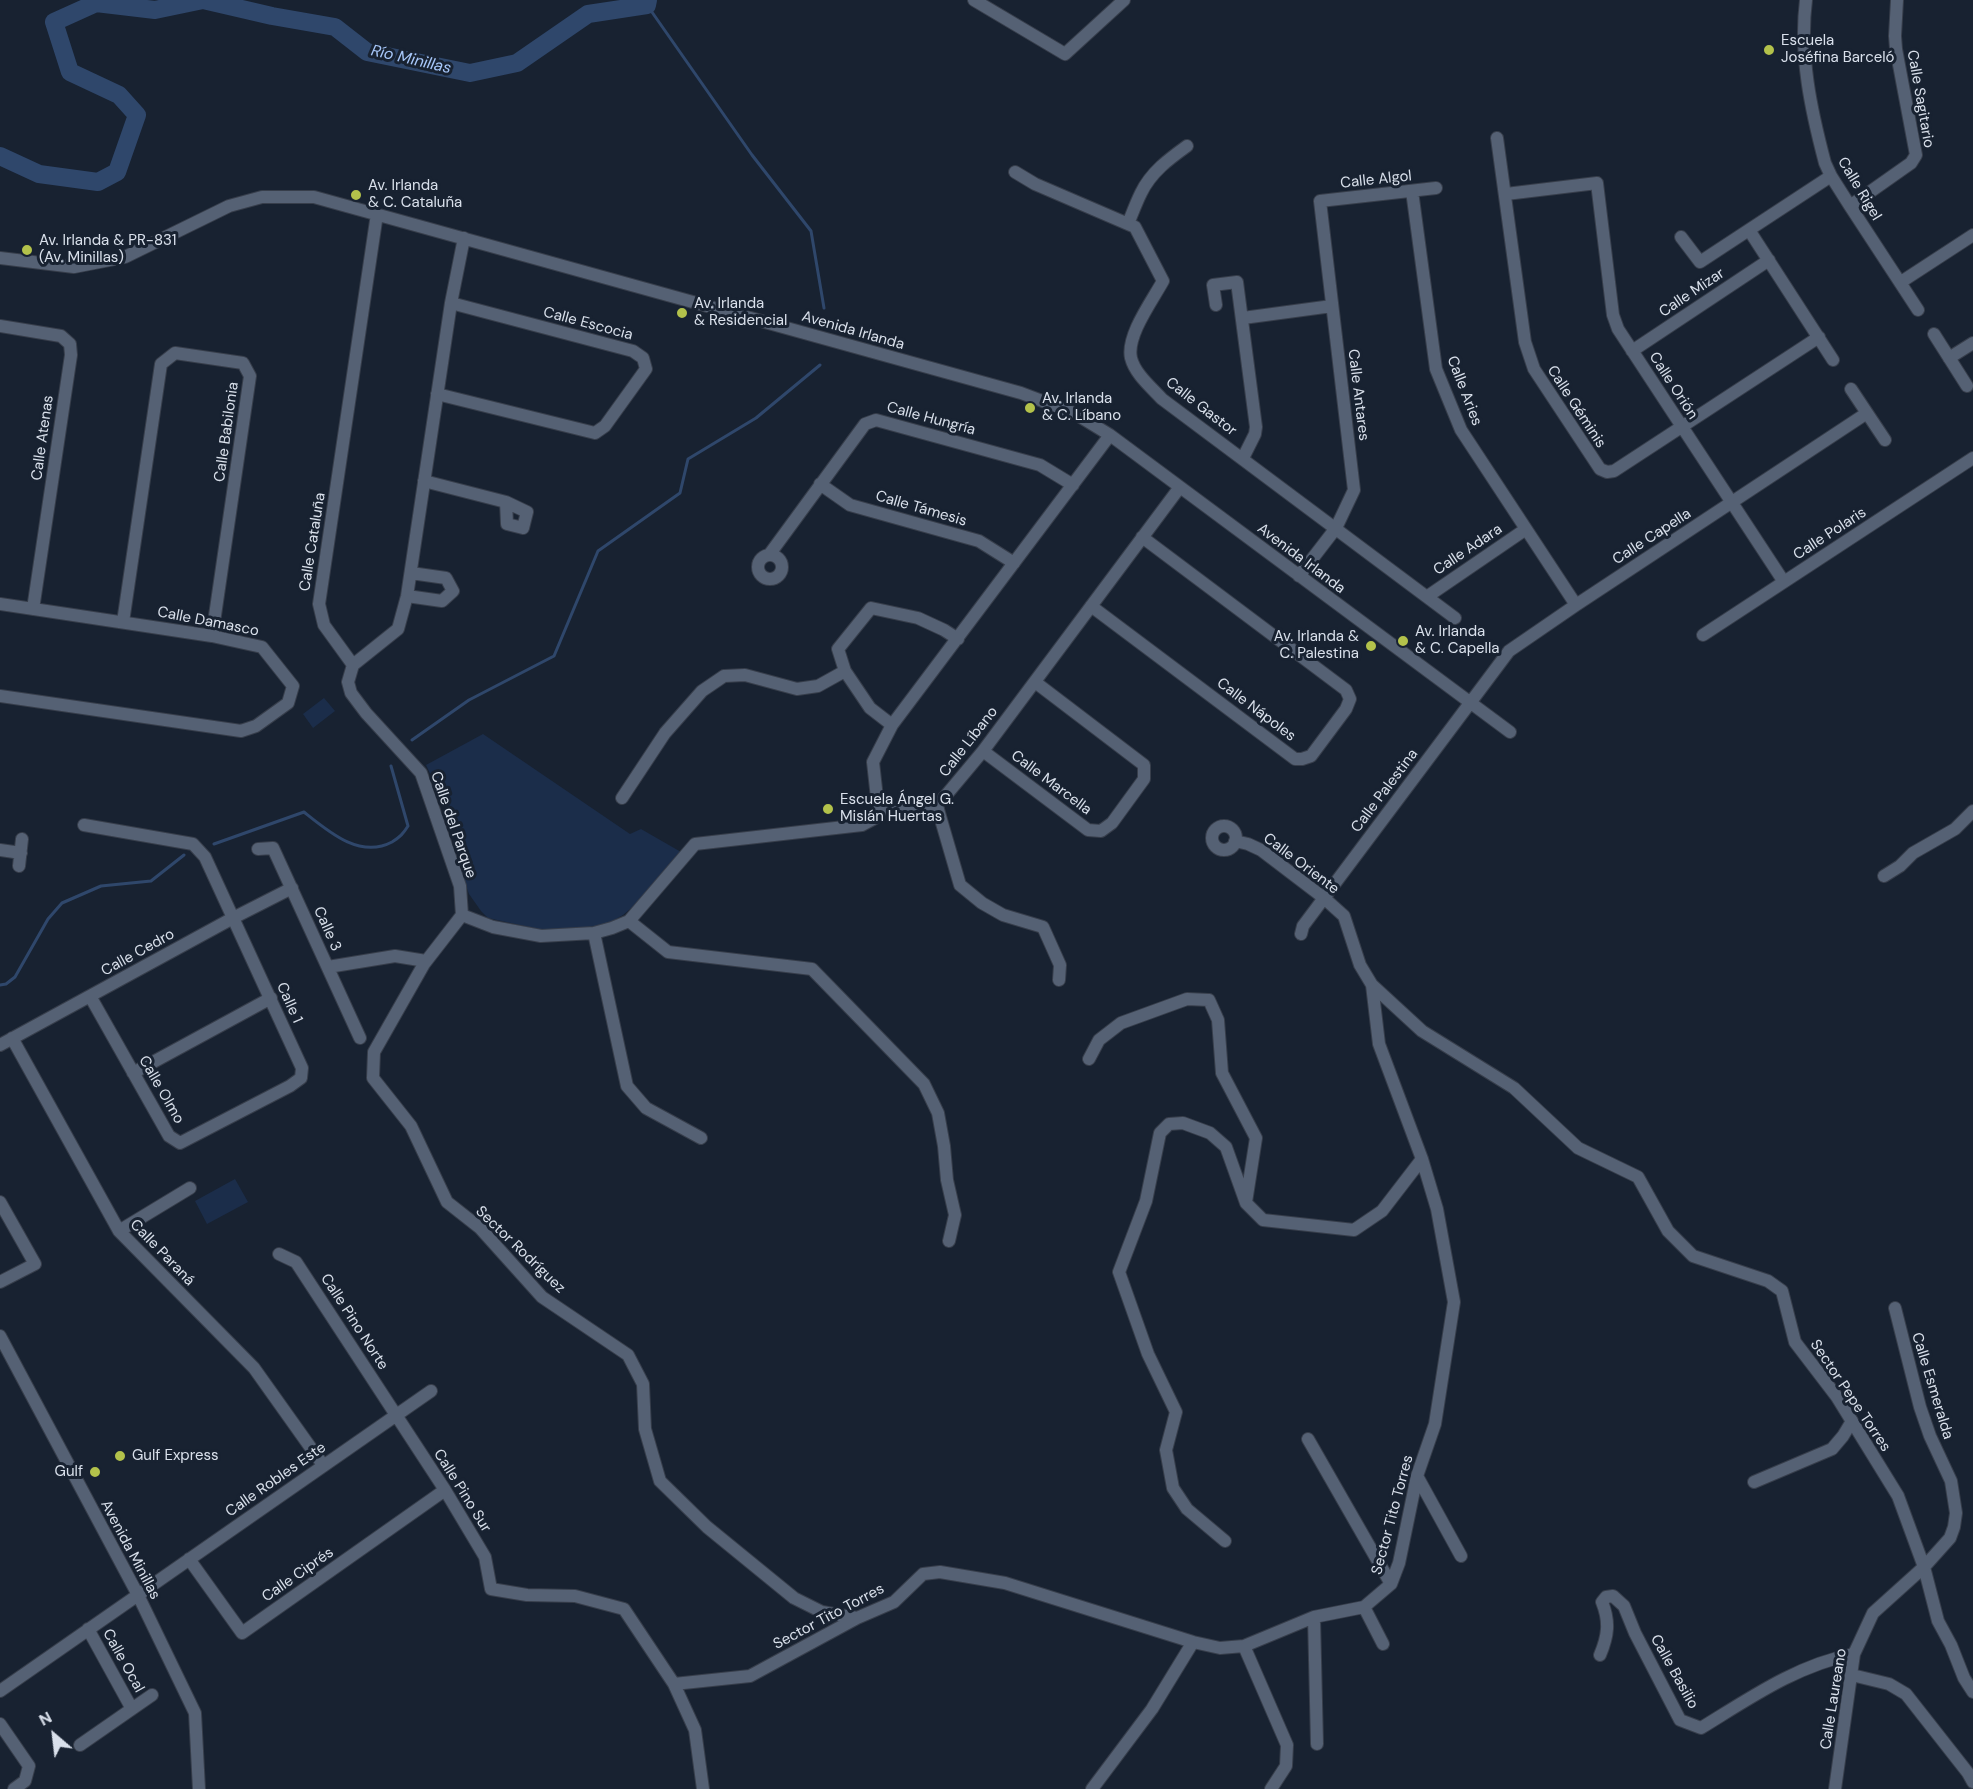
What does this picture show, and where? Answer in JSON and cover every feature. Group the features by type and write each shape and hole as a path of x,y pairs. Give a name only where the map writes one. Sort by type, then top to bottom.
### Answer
{"street":[{"path":"974,0 1065,54 1124,0"},
{"name":"Calle Rigel","path":"1806,0 1803,33 1805,67 1825,163 1831,176 1918,310"},
{"name":"Calle Sagitario","path":"1850,206 1911,163 1916,156 1896,49 1897,0"},
{"name":"Calle Géminis","path":"1497,138 1525,342 1534,369 1600,469 1607,472 1614,471 1819,337"},
{"path":"1015,172 1035,184 1128,224 1140,194 1151,177 1162,165 1187,146"},
{"path":"1681,237 1700,262 1831,176"},
{"name":"Calle Orión","path":"1506,194 1597,183 1613,315 1618,329 1784,582"},
{"name":"Calle Algol","path":"1320,201 1436,188"},
{"name":"Calle Aries","path":"1412,192 1436,369 1461,430 1576,604"},
{"name":"Avenida Irlanda","path":"0,258 74,267 125,257 229,206 262,197 314,197 1020,393 1074,413 1110,435 1510,732"},
{"name":"Calle Antares","path":"1299,576 1336,528 1354,490 1320,201"},
{"name":"Calle Cataluña","path":"353,665 324,625 319,604 378,214"},
{"name":"Calle Gastor","path":"1128,224 1135,227 1162,281 1131,340 1130,352 1134,366 1142,378 1162,399 1455,618"},
{"path":"1749,230 1833,360"},
{"path":"1901,282 1973,235"},
{"path":"353,665 398,628 407,596 450,303 464,238"},
{"name":"Calle Mizar","path":"1632,351 1769,260"},
{"path":"1216,305 1213,285 1237,282 1256,428 1256,434 1243,458"},
{"name":"Calle Escocia","path":"437,394 595,433 605,426 646,369 644,358 633,351 450,303"},
{"path":"1243,318 1332,306"},
{"name":"Calle Atenas","path":"0,326 61,336 70,344 71,355 33,609"},
{"path":"1934,334 1967,386"},
{"path":"1949,358 1973,343"},
{"name":"Calle Babilonia","path":"123,622 160,364 175,353 223,359 243,363 250,376 212,636"},
{"path":"1851,389 1885,440"},
{"name":"Calle Capella","path":"1470,703 1509,651 1576,604 1867,413"},
{"name":"Calle Hungría","path":"769,555 865,424 876,420 1040,465 1073,485"},
{"path":"884,813 878,807 873,762 892,726 1110,435"},
{"name":"Calle Polaris","path":"1703,635 1973,458"},
{"path":"424,481 506,502"},
{"name":"Calle Támesis","path":"820,484 850,505 980,541 1014,564"},
{"name":"Calle Líbano","path":"937,806 983,752 1180,487"},
{"name":"Calle Adara","path":"1428,596 1526,529"},
{"name":"Calle Nápoles","path":"1091,606 1295,759 1311,756 1346,709 1350,699 1346,690 1142,537"},
{"path":"407,596 442,601 453,591 446,578 411,573"},
{"name":"Calle Damasco","path":"0,604 212,636 262,647 293,686 288,703 256,726 241,731 0,696"},
{"path":"892,726 870,708 845,671 838,649 871,608 918,618 958,639"},
{"name":"Calle del Parque","path":"353,665 348,682 351,693 366,713 421,773 460,886 462,915"},
{"path":"622,798 665,733 702,691 724,676 745,675 797,689 818,686 845,671"},
{"name":"Calle Marcella","path":"983,752 1088,830 1101,831 1112,823 1144,779 1144,765 1035,682"},
{"name":"Calle Palestina","path":"1301,934 1324,898 1470,703"},
{"path":"462,915 492,927 541,936 594,933 629,921 695,844 862,825 884,813 937,806 960,885 982,903 1003,915 1043,927 1060,964 1059,980"},
{"path":"1884,876 1913,854 1955,829 1973,811"},
{"name":"Calle 1","path":"84,825 193,844 207,860 302,1068 301,1078 290,1086 233,1115"},
{"path":"0,850 20,860 22,839"},
{"name":"Calle Oriente","path":"1235,841 1261,850 1344,916 1360,965 1372,984"},
{"name":"Calle 3","path":"258,849 273,848 360,1038"},
{"name":"Calle Cedro","path":"0,1045 292,888"},
{"name":"Sector Rodríguez","path":"462,915 426,962 374,1052 372,1078 411,1126 447,1202 480,1228 542,1297 628,1355 643,1384 645,1429 660,1481 707,1527 794,1598 822,1612 856,1618"},
{"path":"629,921 668,952 812,969 924,1084 938,1113 947,1180 955,1215 949,1241"},
{"path":"594,933 627,1086 646,1108 701,1138"},
{"path":"328,967 395,956 426,962"},
{"name":"Sector Tito Torres","path":"674,1684 750,1676 856,1618 894,1602 923,1574 940,1572 1005,1583 1193,1642 1220,1648 1244,1646 1314,1617 1364,1607 1391,1584 1399,1563 1417,1476 1435,1424 1454,1302 1437,1209 1422,1159 1379,1044 1372,984"},
{"name":"Sector Pepe Torres","path":"1372,984 1422,1031 1514,1088 1578,1148 1638,1177 1668,1231 1693,1256 1768,1281 1782,1291 1795,1342 1836,1397 1898,1496 1924,1567 1938,1621 1951,1645 1964,1678 1973,1692"},
{"name":"Calle Olmo","path":"90,996 169,1136 180,1143 233,1115"},
{"path":"133,1073 271,998"},
{"path":"1089,1059 1099,1040 1121,1023 1187,999 1209,1000 1218,1020 1222,1073 1256,1138 1246,1203"},
{"name":"Calle Paraná","path":"12,1038 119,1231 254,1368 323,1465"},
{"path":"1225,1541 1187,1509 1173,1488 1166,1450 1176,1412 1148,1354 1119,1272 1146,1201 1160,1133 1169,1124 1183,1123 1210,1133 1226,1147 1246,1203 1263,1220 1354,1230 1382,1211 1422,1159"},
{"path":"119,1231 190,1188"},
{"path":"0,1202 35,1264 0,1282"},
{"name":"Calle Pino Norte","path":"279,1254 297,1262 396,1415"},
{"name":"Calle Esmeralda","path":"1895,1308 1920,1407 1930,1436 1951,1481 1954,1496 1954,1527 1950,1538 1924,1567"},
{"name":"Avenida Minillas","path":"0,1336 138,1595 195,1713 199,1789"},
{"name":"Calle Robles Este","path":"0,1690 431,1390"},
{"name":"Calle Pino Sur","path":"396,1415 485,1557 491,1588 527,1596 575,1596 624,1609 674,1684"},
{"path":"1754,1482 1832,1449 1852,1421"},
{"path":"1308,1439 1391,1584"},
{"path":"1417,1476 1461,1556"},
{"name":"Calle Ciprés","path":"189,1559 242,1633 445,1490"},
{"name":"Calle Laureano","path":"1835,1789 1854,1654 1873,1613 1924,1567"},
{"name":"Calle Basilio","path":"1600,1655 1609,1625 1602,1602 1606,1597 1613,1596 1624,1606 1635,1633 1680,1720 1701,1728 1772,1684 1828,1659 1854,1654"},
{"path":"1364,1607 1383,1644"},
{"path":"1314,1617 1317,1744"},
{"name":"Calle Ocal","path":"88,1629 132,1708"},
{"path":"1092,1789 1152,1709 1193,1642"},
{"path":"1244,1646 1287,1745 1286,1766 1271,1789"},
{"path":"1852,1676 1889,1684 1906,1694 1971,1776"},
{"path":"674,1684 695,1730 703,1789"},
{"path":"80,1745 152,1695"},
{"path":"0,1724 29,1766 25,1781 14,1789"}],"shaded area":[{"path":"324,698 335,711 313,728 303,714"},
{"path":"483,734 630,834 641,829 681,852 636,904 611,922 552,932 488,918 469,894 455,856 467,850 426,765"},
{"path":"235,1179 248,1202 207,1224 195,1201"}],"waterway":[{"name":"Río Minillas","path":"0,156 39,174 98,182 117,172 137,115 119,95 70,72 54,22 96,3 155,10 203,0 272,16 335,27 367,52 470,73 517,63 588,14 647,5 648,0"},
{"path":"647,5 752,155 811,231 824,308"},
{"path":"412,740 469,700 554,656 598,551 680,493 688,459 756,418 820,365"},
{"path":"214,844 304,812 345,841 368,847 392,842 408,826 391,766"},
{"path":"0,985 6,984 15,977 48,919 62,903 101,886 151,881 184,855"}],"place":[{"name":"Escuela Joséfina Barceló","path":"1769,50"},
{"name":"Av. Irlanda & C. Cataluña","path":"356,195"},
{"name":"Av. Irlanda & PR-831 (Av. Minillas)","path":"27,250"},
{"name":"Av. Irlanda & Residencial","path":"682,313"},
{"name":"Av. Irlanda & C. Líbano","path":"1030,408"},
{"name":"Av. Irlanda & C. Capella","path":"1403,641"},
{"name":"Av. Irlanda & C. Palestina","path":"1371,646"},
{"name":"Escuela Ángel G. Mislán Huertas","path":"828,809"},
{"name":"Gulf Express","path":"120,1456"},
{"name":"Gulf","path":"95,1472"}]}
